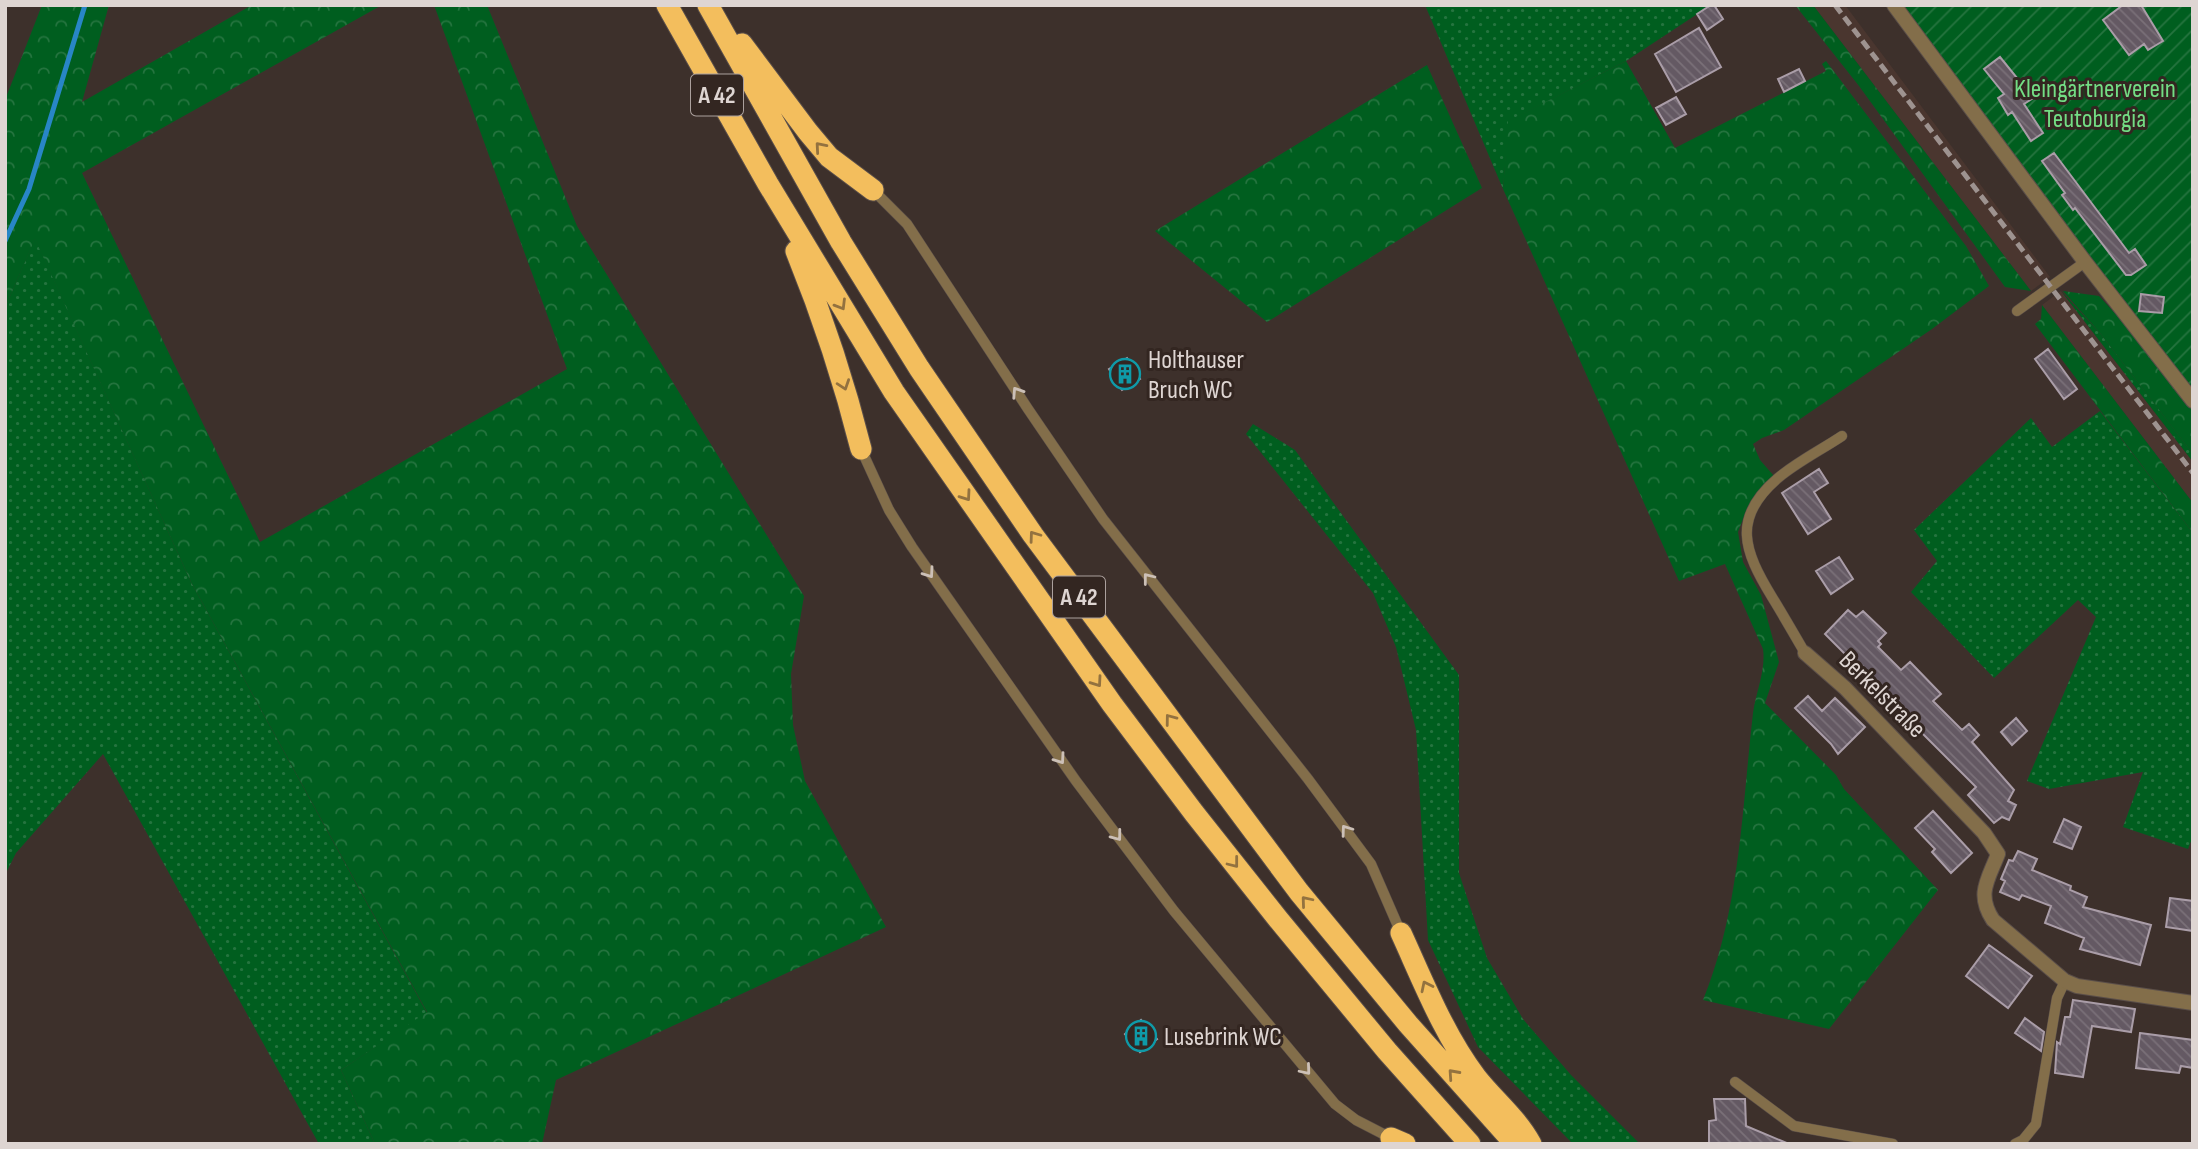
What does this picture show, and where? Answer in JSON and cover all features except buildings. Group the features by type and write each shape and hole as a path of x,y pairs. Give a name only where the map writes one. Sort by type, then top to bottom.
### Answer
{"highway":[{"name":"A 42","path":"667,5 768,184 894,392 1112,704 1278,919 1387,1051 1470,1144"},
{"name":"A 42","path":"708,5 841,242 919,368 1033,535 1299,892 1408,1024 1515,1144"},
{"path":"715,5 775,90 822,149 873,190"},
{"path":"768,184 809,283 848,397 861,449"},
{"path":"1401,933 1456,1045 1476,1076 1524,1131 1531,1144"}],"street":[{"path":"1894,5 2085,262 2193,401"},
{"name":"Berkelstraße","path":"1805,653 1846,688 1984,833 1998,854 1983,892 1986,910 1993,920 2065,981 2077,986 2193,1003"}],"lane":[{"path":"873,190 907,224 1103,519 1308,779 1371,864 1401,933"},
{"path":"2017,311 2085,262"},
{"name":"Berkelstraße","path":"1805,653 1754,568 1748,551 1748,518 1760,498 1780,475 1842,436"},
{"path":"861,449 889,510 912,547 1076,781 1166,900 1335,1104 1356,1120 1398,1141"},
{"path":"2015,1144 2023,1140 2036,1124 2057,998 2065,981"},
{"path":"1735,1082 1794,1126 1893,1144"}],"shaded area":[{"path":"1813,5 1845,5 2050,277 2031,291"},
{"path":"2061,291 2193,462 2193,503 2042,305"}],"green space":[{"path":"42,5 109,5 82,102 252,5 382,5 82,173 260,542 567,369 434,5 487,5 577,226 804,596 791,674 793,725 805,781 886,927 556,1080 542,1144 375,1144 341,1070 427,1012 191,582 35,239 5,308 5,100"},
{"path":"1425,5 1711,5 1626,61 1509,121 1503,189"},
{"path":"1795,5 1813,5 2031,291 2005,287 1859,86"},
{"name":"Kleingärtnerverein Teutoburgia","path":"1898,5 2193,5 2193,392"},
{"path":"1626,61 1675,148 1826,71 1822,64 1826,61 1966,246 1989,286 1932,329 1784,430 1753,444 1760,460 1774,476 1748,506 1738,532 1743,562 1761,595 1779,662 1765,703 1836,775 1844,789 1938,890 1829,1029 1703,1000 1725,931 1732,895 1763,649 1725,564 1679,581 1503,189 1508,121"},
{"path":"1427,65 1482,188 1267,322 1155,231"},
{"path":"35,238 191,582 427,1013 341,1070 375,1144 319,1144 103,754 16,853 5,875 5,308"},
{"path":"2061,291 2100,333 2193,454 2193,462"},
{"path":"2063,291 2099,296 2138,338 2193,410 2193,454 2100,333"},
{"path":"2042,305 2193,503 2193,533 2035,324 2041,319"},
{"path":"2100,411 2193,533 2193,836 2188,849 2123,827 2143,772 2049,789 2027,781 2096,617 2078,600 1994,678 1911,592 1937,561 1914,530 2031,418 2052,447"},
{"path":"1253,424 1295,450 1459,675 1459,873 1487,958 1523,1019 1571,1075 1640,1144 1573,1144 1478,1047 1428,940 1416,730 1396,647 1373,593 1246,434"}],"waterway":[{"path":"5,241 29,189 85,5"}],"railway":[{"path":"1835,5 2193,473"}],"place":[{"name":"Holthauser Bruch WC","path":"1125,374"},
{"name":"Lusebrink WC","path":"1141,1036"}]}
